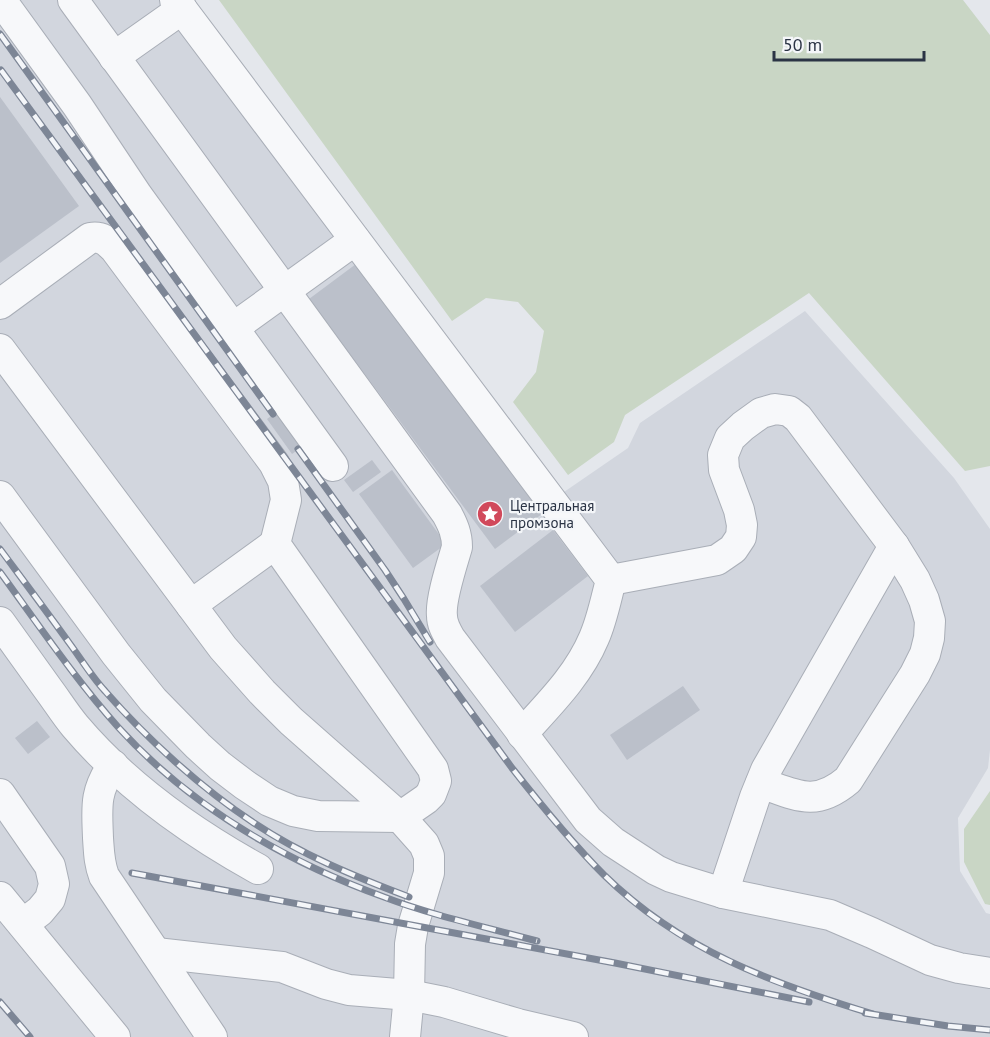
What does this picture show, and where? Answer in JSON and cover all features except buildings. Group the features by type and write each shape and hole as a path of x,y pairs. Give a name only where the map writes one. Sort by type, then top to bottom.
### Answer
{"lane":[{"path":"1,0 77,105 137,195 333,466"},
{"path":"73,0 451,521 457,537 457,547 442,605 441,616 444,628 588,820 612,842 671,877 723,893 830,915 930,960 990,973"},
{"path":"114,57 178,5 611,580"},
{"path":"0,304 90,238 98,237 106,240 274,463 283,481 286,500 275,544 191,605"},
{"path":"233,328 355,240"},
{"path":"0,349 223,648 291,721 400,817 424,844 429,856 429,866 427,882 413,926 410,944 410,995 405,1037"},
{"path":"611,580 717,560 733,549 741,537 742,525 739,510 724,470 723,455 730,438 743,426 761,413 775,409 789,411 798,418 894,546 915,580 930,621 925,654 915,674 848,780 837,789 812,798 795,795 761,783"},
{"path":"0,496 135,679 174,723 220,766 269,801 292,812 318,816 400,817 431,794 436,782 433,769 275,544"},
{"path":"723,893 754,797 772,760 894,546"},
{"path":"522,734 571,679 583,661 595,637 611,580"},
{"path":"0,622 74,725 113,765 190,827 258,869"},
{"path":"113,765 104,778 97,804 99,864 104,876 212,1037"},
{"path":"0,794 50,866 54,884 51,899 23,924"},
{"path":"0,897 115,1037"},
{"path":"156,953 282,967 349,990 410,995 444,1002 518,1024 573,1037"}],"shaded area":[{"name":"Центральная промзона","path":"0,0 194,0 562,499 564,492 628,448 640,423 805,311 954,478 990,529 990,750 988,768 958,818 960,871 986,913 990,914 990,1037 0,1037"}],"green space":[{"path":"219,0 963,0 990,35 990,466 965,471 809,293 625,415 614,442 568,475 513,402 536,372 544,331 518,302 486,298 452,321"},
{"path":"990,791 990,905 985,904 964,862 964,829"}],"railway":[{"path":"0,34 273,414"},
{"path":"1,70 512,768 580,850 634,902 697,944 730,961 799,990 873,1014"},
{"path":"298,449 385,570 430,642"},
{"path":"0,549 100,686 175,762 234,809 272,835 349,873 409,897"},
{"path":"0,572 102,709 146,756 208,806 275,848 347,883 422,910 537,941"},
{"path":"132,873 615,963 809,1002"},
{"path":"0,1002 30,1037"},
{"path":"865,1013 990,1030"}],"place":[{"name":"Центральная промзона","path":"490,514"}]}
